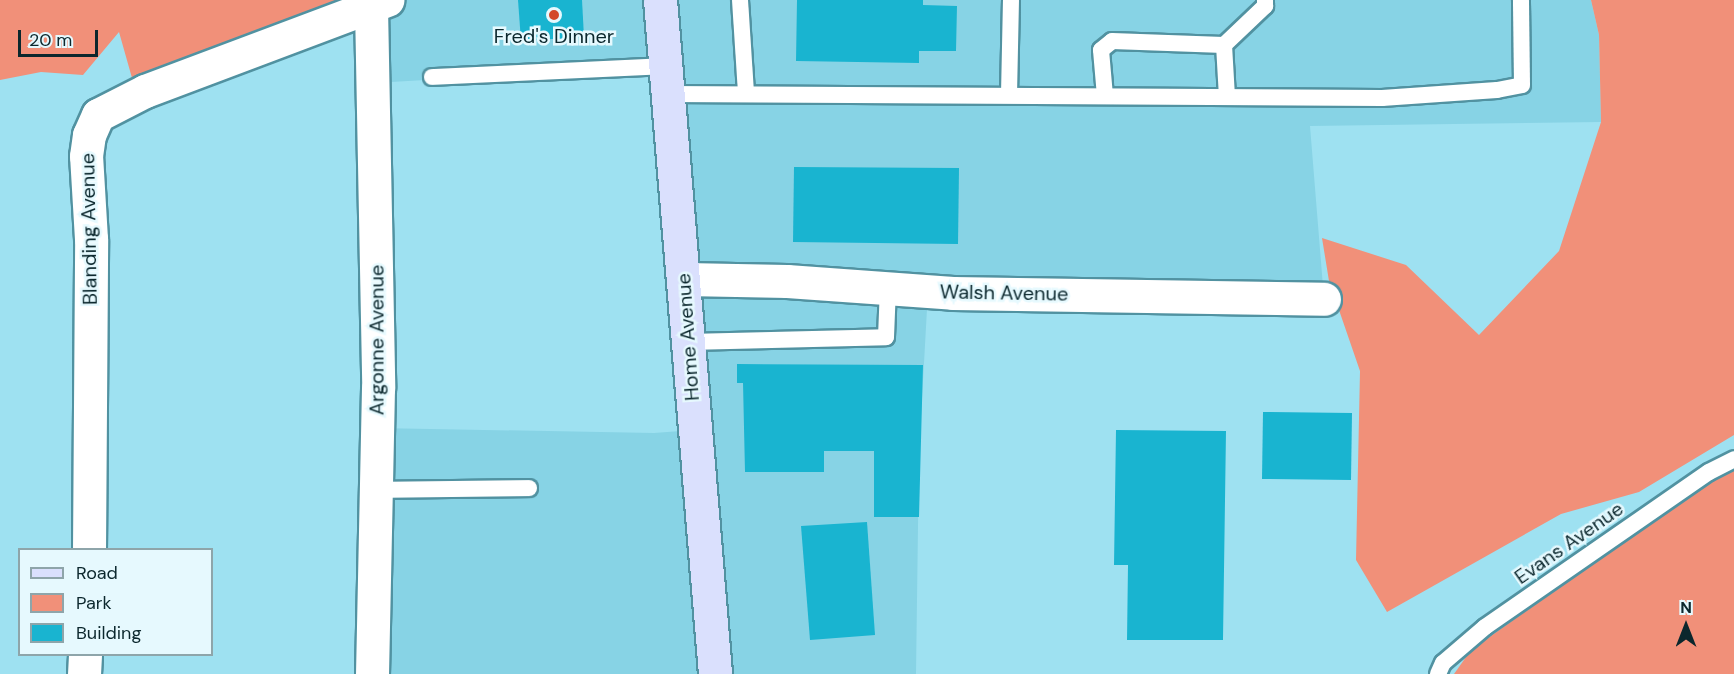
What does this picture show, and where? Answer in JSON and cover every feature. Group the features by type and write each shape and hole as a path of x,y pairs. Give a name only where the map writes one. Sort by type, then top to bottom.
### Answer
{"street":[{"name":"Home Avenue","path":"660,0 685,279 715,674"},
{"name":"Argonne Avenue","path":"372,674 379,3"},
{"name":"Blanding Avenue","path":"89,548 92,239 86,156 89,135 98,114 145,91 379,3"},
{"name":"Walsh Avenue","path":"685,279 888,288 1324,299"},
{"path":"84,674 85,656"}],"lane":[{"path":"740,0 746,94"},
{"path":"1010,95 1011,0"},
{"path":"1105,96 1101,50 1112,41 1224,45 1265,6 1265,0"},
{"path":"432,77 666,80 746,94 1382,98 1497,90 1522,85 1521,0"},
{"path":"1224,45 1227,97"},
{"path":"688,342 885,337 888,288"},
{"name":"Evans Avenue","path":"1438,674 1443,663 1485,627 1709,472 1734,459"},
{"path":"375,490 529,488"}],"shaded area":[{"path":"387,0 1591,0 1599,35 1601,122 1310,126 1324,299 928,291 919,453 916,674 372,674 377,428 654,433 694,430 665,66 374,83"}],"green space":[{"path":"0,0 342,0 132,78 119,32 83,75 41,72 0,80"},
{"path":"1591,0 1734,0 1734,435 1639,492 1561,514 1387,612 1356,560 1360,371 1329,281 1322,238 1406,265 1479,335 1559,251 1601,122 1599,35"},
{"path":"1734,468 1734,674 1454,674 1471,650 1719,474"}],"building":[{"path":"518,0 582,0 584,37 521,41"},
{"path":"797,0 923,0 923,5 957,6 956,51 919,51 919,63 796,61"},
{"path":"794,167 959,168 958,244 793,242"},
{"path":"737,364 923,365 919,517 874,517 874,451 824,451 824,472 745,472 743,383 737,383"},
{"path":"1263,412 1352,413 1351,480 1262,479"},
{"path":"1116,430 1226,431 1223,640 1127,640 1128,565 1114,565"},
{"path":"867,522 875,635 810,640 801,526"}],"place":[{"name":"Fred's Dinner","path":"554,15"}]}
